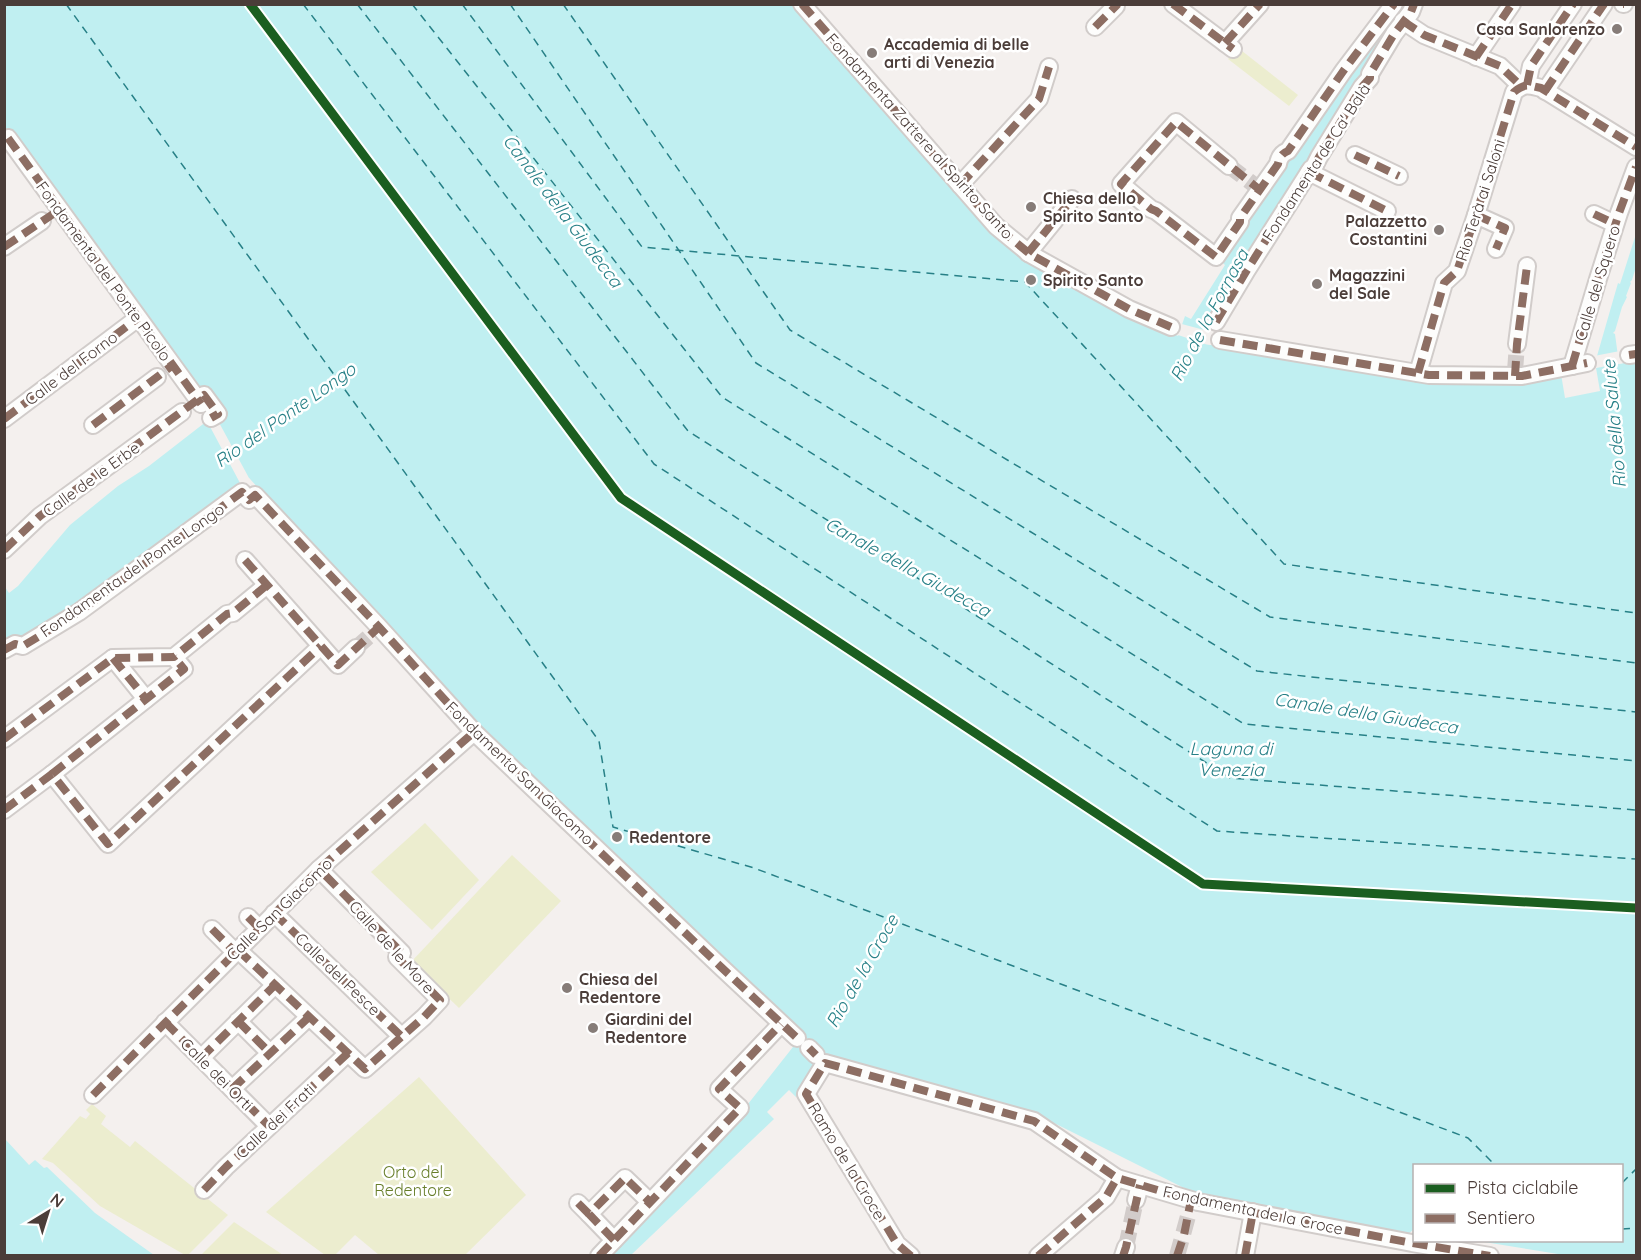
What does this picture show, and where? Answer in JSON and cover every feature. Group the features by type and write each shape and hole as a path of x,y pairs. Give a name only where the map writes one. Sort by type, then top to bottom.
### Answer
{"street":[{"name":"Fondamenta Zattere al Spirito Santo","path":"802,4 996,226 1028,253 1129,309 1171,327"},
{"path":"1173,4 1229,46 1260,4"},
{"path":"1229,166 1176,122 1121,184 1216,257 1278,164 1279,159 1288,151 1344,70 1394,4"},
{"name":"Fondamenta de Ca' Balà","path":"1216,322 1414,4"},
{"path":"1476,57 1512,4"},
{"name":"Rio Terà ai Saloni","path":"1418,373 1444,283 1457,271 1521,88 1531,66 1573,4"},
{"path":"1545,91 1604,4"},
{"path":"1095,27 1116,6"},
{"path":"1403,21 1424,35 1500,66 1521,88 1545,91 1636,147"},
{"path":"960,185 1039,99 1049,67"},
{"name":"Fondamenta del Ponte Picolo","path":"8,138 53,214 138,318 194,404 204,395 218,414 211,418"},
{"path":"1355,155 1399,176"},
{"name":"Calle del Squero","path":"1418,373 1522,376 1580,365 1598,279 1636,167"},
{"path":"1309,172 1387,211"},
{"path":"1028,253 1072,198"},
{"path":"4,247 53,214"},
{"path":"1594,214 1615,224"},
{"path":"1476,215 1505,228 1496,249"},
{"path":"1517,344 1527,266"},
{"name":"Calle del Forno","path":"4,419 138,318"},
{"path":"1220,340 1418,373"},
{"path":"93,425 157,377"},
{"name":"Calle de le Erbe","path":"4,550 40,516 194,404"},
{"name":"Fondamenta San Giacomo","path":"248,490 474,732 812,1051"},
{"name":"Fondamenta del Ponte Longo","path":"4,650 15,644 23,646 79,612 248,490"},
{"path":"245,560 338,665 356,648"},
{"path":"4,739 113,658 174,657 267,585"},
{"path":"52,774 108,844 321,646"},
{"path":"4,810 184,669 174,657"},
{"path":"113,658 146,699"},
{"name":"Calle San Giacomo","path":"93,1095 236,951 253,923 274,913 319,869 474,732"},
{"name":"Calle de le More","path":"319,869 402,953 397,957 440,1000 401,1036"},
{"name":"Calle del Pesce","path":"274,913 401,1036"},
{"path":"212,929 365,1069 401,1036"},
{"path":"201,1058 274,985"},
{"path":"232,1089 309,1017"},
{"path":"238,1021 270,1053"},
{"name":"Calle dei Orti","path":"165,1022 269,1126"},
{"path":"599,1256 740,1108 719,1089 781,1024"},
{"name":"Fondamenta de la Croce","path":"812,1051 1034,1121 1138,1192 1190,1204 1253,1212 1490,1256"},
{"name":"Ramo de la Croce","path":"812,1051 806,1094 897,1244 911,1256"},
{"name":"Calle dei Frati","path":"204,1190 348,1053"},
{"path":"614,1240 584,1208 625,1178 650,1202"},
{"path":"1038,1256 1106,1197 1117,1178"},
{"path":"1245,1256 1253,1212"}],"green space":[{"path":"1237,47 1298,95 1289,106 1228,59"},
{"path":"425,823 479,880 432,930 371,872"},
{"path":"512,855 561,901 459,1008 411,962"},
{"name":"Orto del Redentore","path":"419,1077 526,1195 465,1255 379,1255 355,1235 335,1255 325,1255 266,1212"},
{"path":"92,1104 106,1116 101,1124 130,1147 135,1141 228,1215 188,1255 100,1206 53,1163 42,1159 80,1116 86,1119 90,1114 86,1110"},
{"path":"234,1222 283,1255 201,1255"}],"water":[{"name":"Laguna di Venezia","path":"5,5 793,5 820,39 992,232 1178,336 1185,316 1191,319 1225,265 1220,260 1249,216 1397,5 1411,5 1213,320 1205,344 1427,380 1597,368 1597,356 1618,283 1620,284 1636,234 1636,267 1613,333 1619,364 1636,360 1636,1255 1564,1255 1484,1242 1623,1242 1623,1164 1413,1164 1413,1230 1407,1235 1200,1196 1036,1114 832,1059 796,1097 789,1090 767,1112 774,1119 631,1255 604,1255 748,1104 804,1033 475,724 249,478 237,485 239,490 76,607 5,648 5,587 9,593 18,586 70,525 118,486 215,417 103,252 47,181 11,130 5,132"},
{"path":"5,1139 29,1165 35,1160 44,1168 47,1167 95,1213 154,1255 5,1255"}],"pier":[{"path":"1213,320 1216,321 1209,342 1219,343 1219,346 1205,344 1169,332 1176,332 1178,323 1208,331"},
{"path":"1620,351 1621,360 1629,359 1630,362 1596,368 1600,391 1565,398 1561,374 1594,366 1594,356"},
{"path":"216,417 249,478 260,492 258,493 248,482 242,485 240,483 207,421"}],"ferry route":[{"path":"66,4 599,741 613,827 754,868 1468,1138 1494,1164"},
{"path":"250,4 621,498 1203,884 1636,908"},
{"path":"303,4 654,464 1217,831 1636,859"},
{"path":"357,4 688,431 1230,778 1636,810"},
{"path":"412,4 722,397 1244,724 1636,761"},
{"path":"462,4 642,247 1025,282 1284,564 1636,613"},
{"path":"510,4 756,363 1257,671 1636,712"},
{"path":"563,4 790,330 1270,617 1636,663"},
{"path":"1623,1182 1636,1169"},
{"path":"1623,1229 1636,1228"}],"tunnel":[{"path":"1229,166 1257,187"},
{"path":"1515,371 1517,344"},
{"path":"356,648 374,632"},
{"path":"1126,1247 1136,1200"},
{"path":"1177,1256 1190,1209"}],"marked path":[{"path":"802,4 996,226 1030,254 1129,309 1171,327"},
{"path":"1095,27 1118,4"},
{"path":"1173,4 1233,49"},
{"path":"1225,43 1260,4"},
{"path":"1263,192 1260,190 1176,122 1121,184 1216,257 1240,222 1240,218 1278,164 1281,156 1288,151 1344,70 1394,4"},
{"path":"1216,322 1414,4"},
{"path":"1476,57 1512,4"},
{"path":"1527,85 1531,66 1573,4"},
{"path":"1545,91 1604,4"},
{"path":"1403,21 1424,35 1500,66 1521,86"},
{"path":"960,185 1039,99 1049,67"},
{"path":"1418,373 1444,283 1457,271 1514,92 1527,86 1541,88 1636,147"},
{"path":"8,138 201,404"},
{"path":"1355,155 1399,176"},
{"path":"1572,366 1619,213 1636,167"},
{"path":"1309,172 1387,211"},
{"path":"1028,253 1072,199"},
{"path":"4,247 59,210"},
{"path":"1594,214 1615,224"},
{"path":"1476,215 1505,228 1496,249"},
{"path":"1515,376 1527,266"},
{"path":"4,419 138,318"},
{"path":"1220,340 1429,375 1522,376 1587,363"},
{"path":"1629,355 1636,354"},
{"path":"93,425 173,365"},
{"path":"4,550 40,516 204,395 218,414 211,418"},
{"path":"4,650 15,644 23,646 79,612 242,492 249,500 255,495 474,732 797,1038"},
{"path":"245,560 338,665 379,627"},
{"path":"4,739 113,658 174,657 267,585"},
{"path":"4,810 52,774 108,844 321,646"},
{"path":"52,774 184,669 174,657"},
{"path":"113,658 146,699"},
{"path":"93,1095 319,869 474,732"},
{"path":"238,950 365,1069 424,1017 440,1000 397,957 402,953 319,869"},
{"path":"274,913 401,1036"},
{"path":"248,917 259,928"},
{"path":"212,929 235,952"},
{"path":"201,1058 275,985"},
{"path":"232,1089 309,1017"},
{"path":"238,1021 270,1053"},
{"path":"165,1022 269,1126"},
{"path":"599,1256 740,1108 719,1089 781,1024"},
{"path":"809,1048 816,1055"},
{"path":"204,1190 348,1053"},
{"path":"911,1256 897,1244 806,1094 825,1063 1034,1121 1117,1178 1198,1202 1490,1256"},
{"path":"614,1240 589,1214 625,1178 650,1202"},
{"path":"1038,1256 1106,1197 1117,1178"},
{"path":"1123,1256 1140,1185"},
{"path":"1177,1256 1191,1200"},
{"path":"578,1203 589,1214"},
{"path":"1245,1256 1253,1212"}],"cycle path":[{"path":"250,4 621,498 1203,884 1636,908"}],"place":[{"name":"Casa Sanlorenzo","path":"1617,29"},
{"name":"Accademia di belle arti di Venezia","path":"872,53"},
{"name":"Chiesa dello Spirito Santo","path":"1031,207"},
{"name":"Palazzetto Costantini","path":"1439,230"},
{"name":"Spirito Santo","path":"1031,280"},
{"name":"Magazzini del Sale","path":"1317,284"},
{"name":"Redentore","path":"617,837"},
{"name":"Chiesa del Redentore","path":"567,988"},
{"name":"Giardini del Redentore","path":"593,1028"}],"water label":[{"name":"Canale della Giudecca","path":"563,211"},
{"name":"Rio de la Fornasa","path":"1209,315"},
{"name":"Rio del Ponte Longo","path":"285,415"},
{"name":"Rio della Salute","path":"1614,424"},
{"name":"Canale della Giudecca","path":"908,567"},
{"name":"Canale della Giudecca","path":"1366,713"},
{"name":"Rio de la Croce","path":"862,971"}]}
